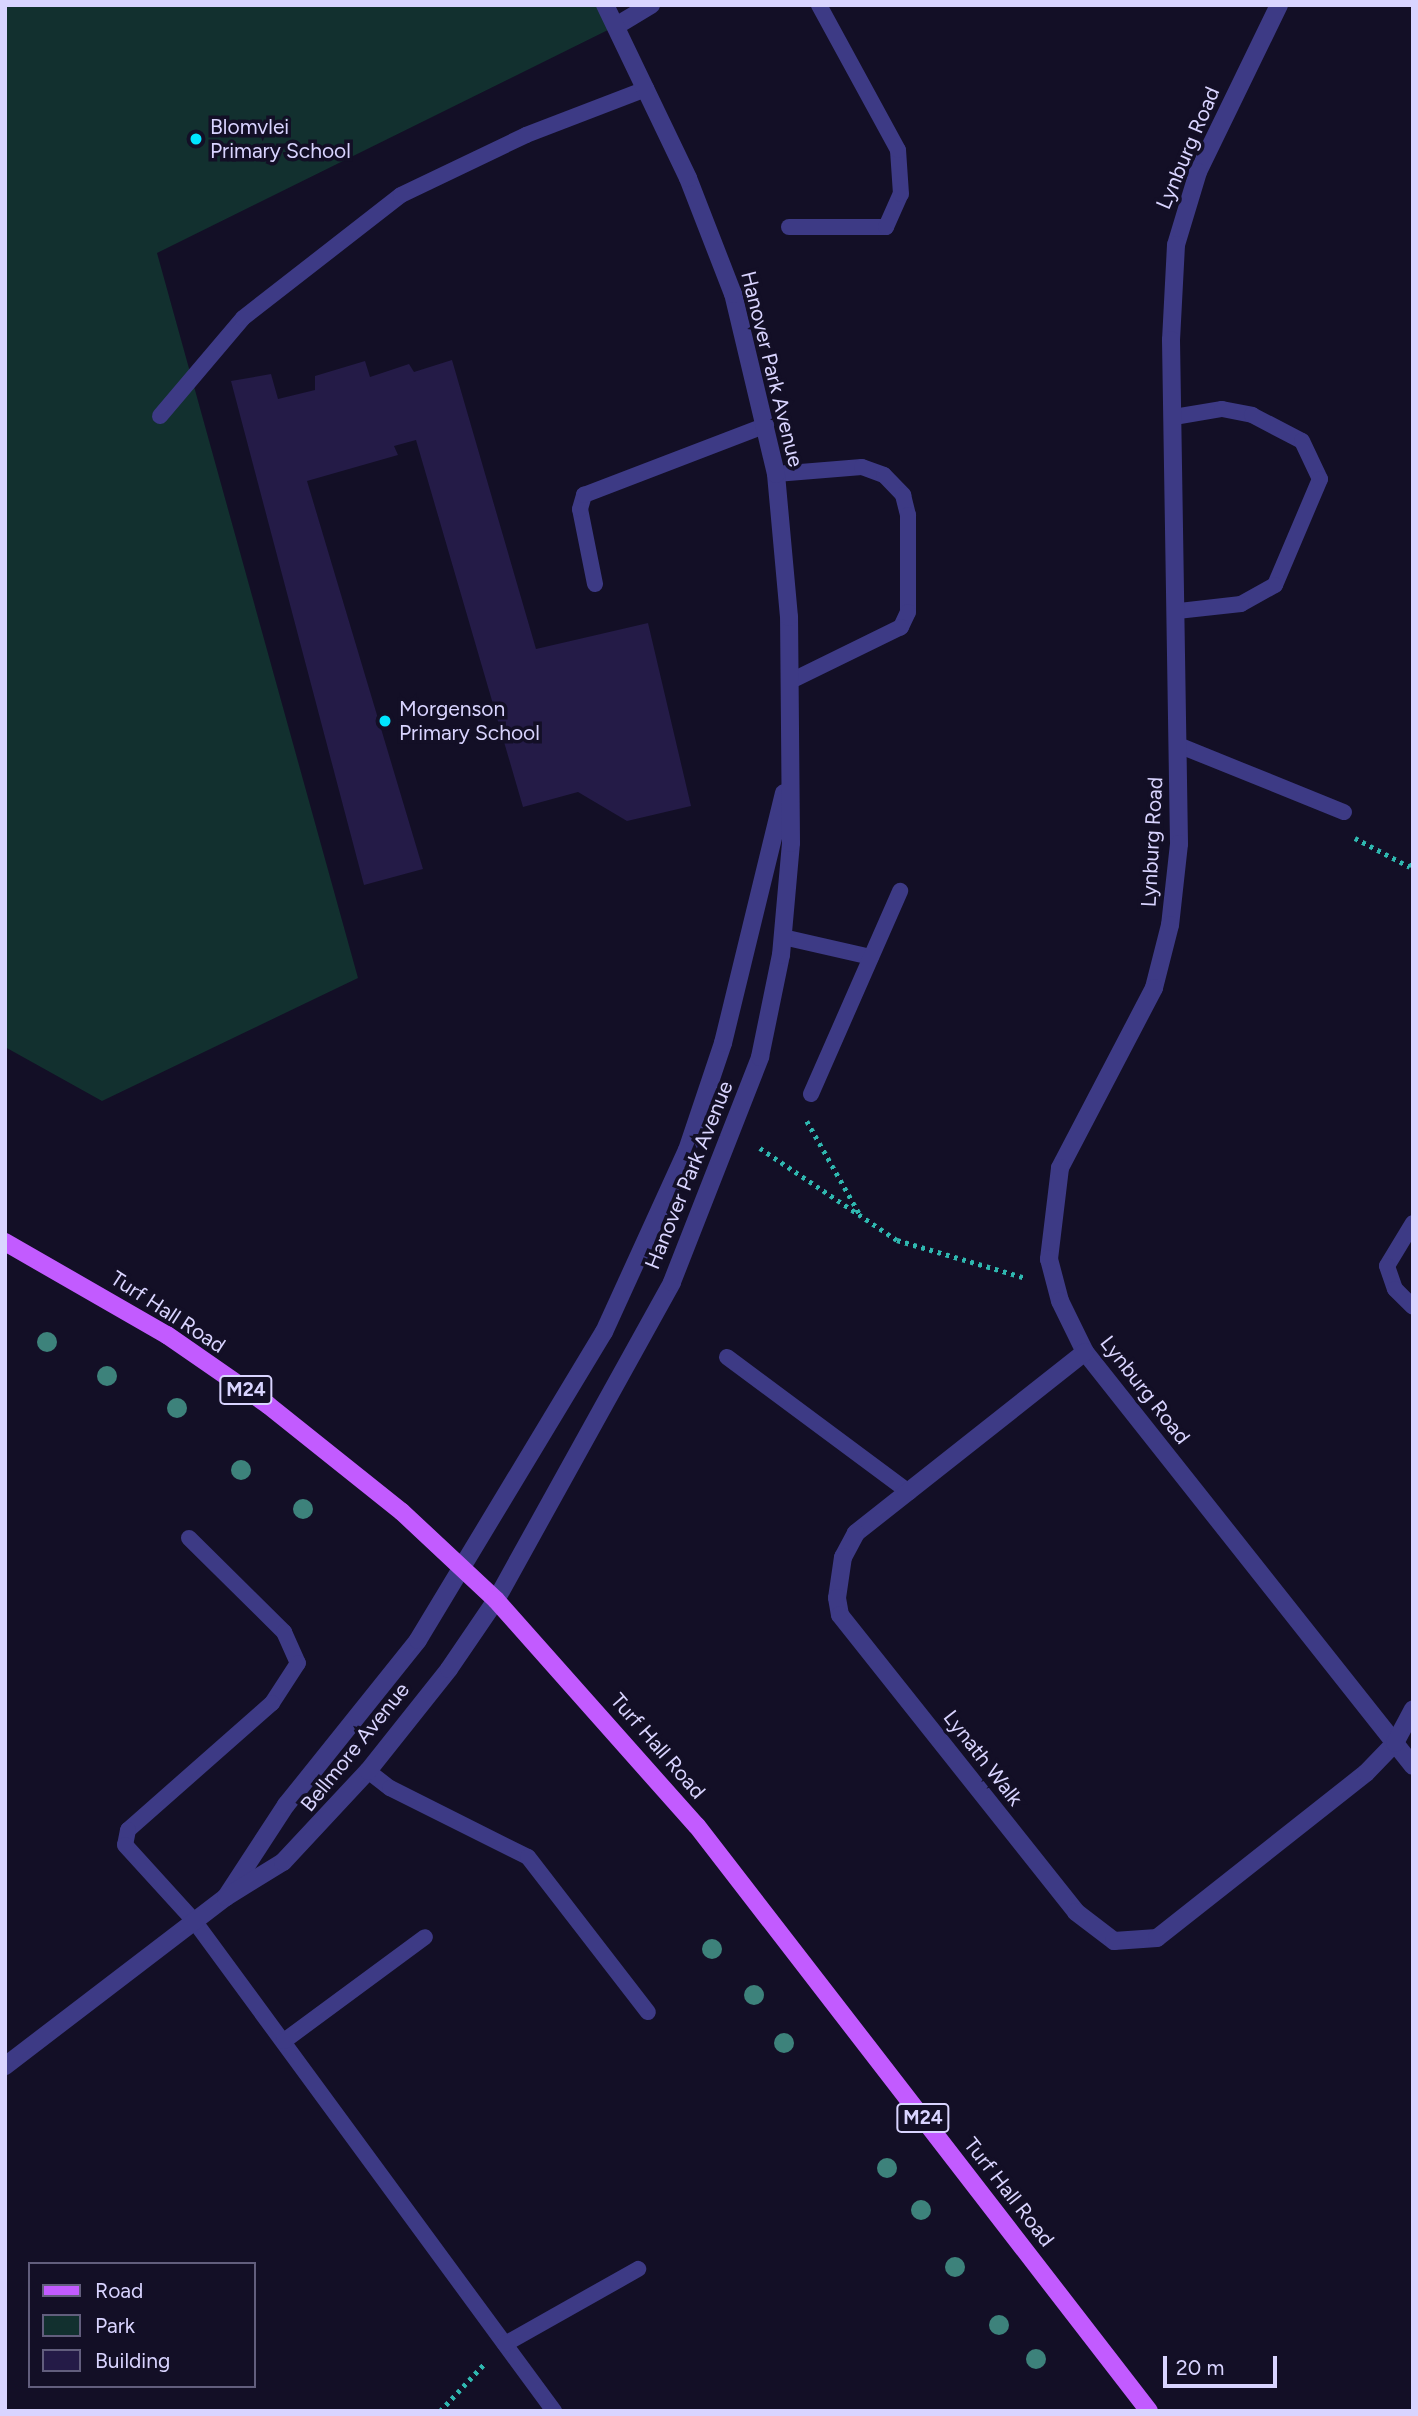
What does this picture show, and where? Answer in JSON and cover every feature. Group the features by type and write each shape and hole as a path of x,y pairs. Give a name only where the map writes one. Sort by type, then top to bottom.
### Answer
{"main road":[{"name":"Turf Hall Road","path":"5,1242 167,1335 268,1405 402,1512 463,1572 496,1600 697,1826 1149,2411"}],"street":[{"name":"Hanover Park Avenue","path":"496,1600 672,1282 715,1184 760,1057 783,937 791,681 776,474 733,295 646,89 605,5"},
{"path":"616,26 652,5"},
{"name":"Lynburg Road","path":"1279,5 1198,172 1180,226 1171,340 1179,611 1175,894 1161,965 1060,1168 1049,1217 1053,1284 1085,1352 1413,1766"},
{"name":"Hanover Park Avenue","path":"463,1572 604,1332 687,1150 723,1044 790,769"},
{"name":"Lynath Walk","path":"1085,1352 856,1533 843,1556 840,1615 1076,1912 1101,1934 1127,1942 1157,1938 1395,1743"},
{"name":"Bellmore Avenue","path":"226,1897 278,1816 370,1706 463,1572"},
{"name":"Bellmore Avenue","path":"5,2066 226,1897 284,1862 368,1770 496,1600"},
{"path":"1395,1743 1413,1709"}],"lane":[{"path":"789,227 886,227 901,194 898,150 819,5"},
{"path":"160,416 243,318 401,195 526,135 646,89"},
{"path":"1174,417 1222,409 1252,415 1302,441 1320,478 1275,585 1241,604 1179,611"},
{"path":"595,584 580,509 584,495 766,425"},
{"path":"776,474 862,467 884,475 903,495 908,515 908,612 901,627 791,681"},
{"path":"1178,745 1344,812"},
{"path":"811,1094 900,891"},
{"path":"783,937 871,957"},
{"path":"1413,1223 1387,1266 1395,1289 1413,1307"},
{"path":"727,1357 909,1492"},
{"path":"189,1538 284,1632 298,1663 272,1703 126,1834 125,1845 195,1922 554,2411"},
{"path":"368,1770 390,1788 528,1857 648,2012"},
{"path":"284,2041 425,1937"},
{"path":"505,2344 638,2269"}],"path":[{"path":"1344,812 1352,836 1410,867 1413,862"},
{"path":"799,1110 860,1214"},
{"path":"760,1148 897,1240 1028,1279"},
{"path":"440,2411 505,2344"}],"green space":[{"path":"5,5 605,5 616,26 157,253 358,978 102,1101 5,1047"}],"building":[{"name":"Morgenson Primary School","path":"452,360 536,649 648,623 691,806 627,821 578,792 523,807 416,440 394,446 398,455 307,481 423,869 364,885 231,381 271,374 278,399 315,390 315,376 365,361 370,377 409,364 414,372"}],"place":[{"name":"Blomvlei Primary School","path":"196,139"},
{"name":"Morgenson Primary School","path":"385,721"}]}
